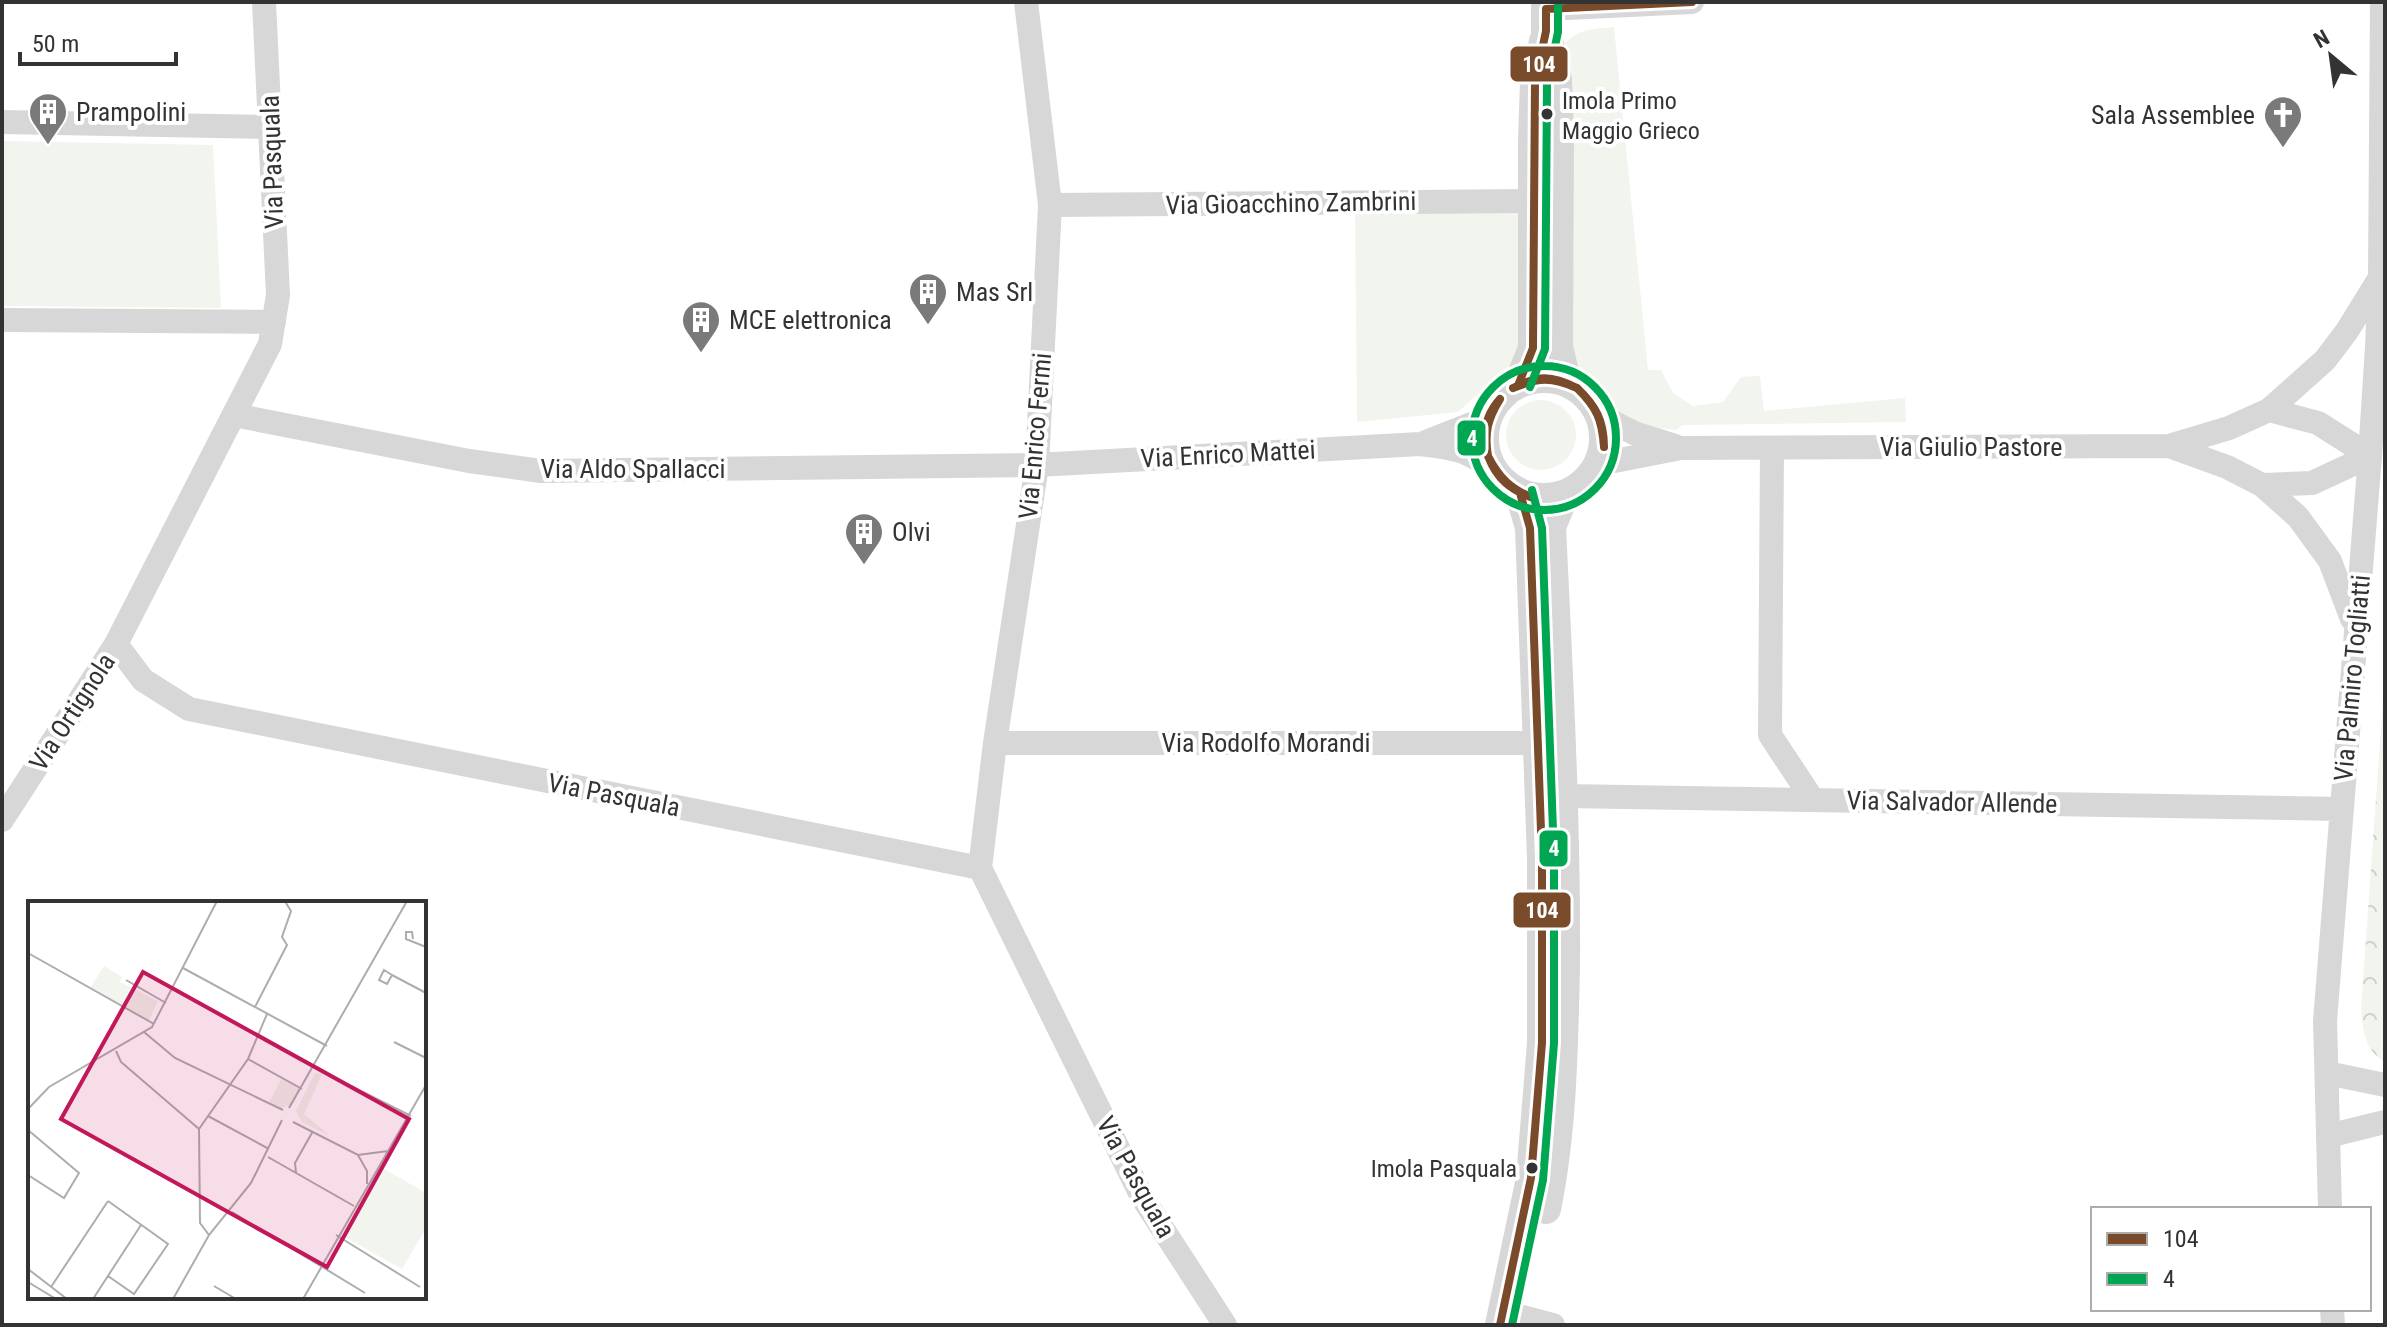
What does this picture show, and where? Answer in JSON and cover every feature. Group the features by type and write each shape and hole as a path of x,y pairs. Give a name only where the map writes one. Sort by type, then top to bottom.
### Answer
{"street":[{"name":"Via Pasquala","path":"264,2 278,295 270,344 116,644 143,680 189,709 980,868 1142,1197 1225,1325"},
{"name":"Via Enrico Fermi","path":"980,868 995,743 1037,465 1050,205 1026,2"},
{"path":"1546,14 1692,2"},
{"name":"Via Palmiro Togliatti","path":"2330,1207 2325,1021 2370,456 2380,277 2382,2"},
{"path":"1519,383 1533,348 1535,83 1546,14"},
{"path":"1546,14 1557,79 1558,346 1566,381"},
{"path":"2,122 271,127"},
{"name":"Via Gioacchino Zambrini","path":"1050,205 1532,201"},
{"name":"Via Giulio Pastore","path":"1599,464 1681,448 2169,446 2229,428 2269,410 2325,360 2380,277"},
{"path":"2,320 274,322"},
{"path":"1550,377 1566,381 1581,389 1593,401 1601,416 1605,432 1599,464 1578,488 1564,495 1535,498 1520,493 1506,485 1494,472 1486,455 1484,437 1487,418 1494,403 1505,391 1519,383 1550,377"},
{"path":"2269,410 2318,423 2370,456"},
{"name":"Via Aldo Spallacci","path":"234,415 469,461 541,471 1037,465"},
{"name":"Via Giulio Pastore","path":"1601,416 1634,433 1681,448"},
{"name":"Via Enrico Mattei","path":"1420,444 1487,418"},
{"name":"Via Enrico Mattei","path":"1037,465 1420,444 1451,448 1478,457 1494,472"},
{"name":"Via Giulio Pastore","path":"2169,446 2227,467 2262,485 2298,517 2330,561 2356,633"},
{"path":"1772,448 1770,735 1813,800"},
{"name":"Via Giulio Pastore","path":"2262,485 2312,483 2370,456"},
{"path":"1515,1322 1542,1043 1542,858 1530,528 1520,493"},
{"path":"1515,1322 1555,1166 1564,1039 1563,796 1551,527 1564,495"},
{"name":"Via Ortignola","path":"2,820 116,644"},
{"name":"Via Rodolfo Morandi","path":"995,743 1537,743"},
{"name":"Via Salvador Allende","path":"1563,796 2342,809"},
{"path":"2327,1073 2385,1085"},
{"path":"2328,1136 2385,1122"},
{"path":"1515,1322 1553,1325"}],"green space":[{"path":"1614,27 1648,370 1661,370 1673,393 1693,406 1723,402 1741,377 1760,376 1764,411 1905,398 1906,422 1682,425 1677,430 1658,428 1628,419 1610,407 1580,375 1569,353 1563,46 1580,33"},
{"path":"2,141 213,145 221,308 2,306"},
{"path":"1520,210 1525,352 1458,412 1357,422 1355,214"},
{"path":"1541,400 1566,410 1576,435 1566,460 1541,470 1516,460 1506,435 1516,410"},
{"path":"2385,673 2385,1062 2369,1045 2361,1008"}],"transit line":[{"name":"4","path":"1530,387 1545,349 1547,84 1558,32 1558,2"},
{"name":"104","path":"1519,383 1533,348 1535,83 1546,31 1546,9 1692,2"},
{"name":"4","path":"1544,366 1572,371 1595,387 1611,410 1616,438 1611,466 1595,489 1572,505 1544,510 1516,505 1493,489 1477,466 1472,438 1477,410 1493,387 1516,371 1544,366"},
{"name":"104","path":"1513,388 1545,378 1577,388"},
{"name":"104","path":"1513,388 1545,380 1577,388"},
{"name":"104","path":"1577,388 1598,414 1604,447"},
{"name":"104","path":"1577,388 1597,414 1604,447"},
{"name":"104","path":"1488,456 1486,426 1500,399"},
{"name":"104","path":"1488,456 1488,426 1500,399"},
{"name":"104","path":"1488,456 1506,482 1533,498"},
{"name":"104","path":"1488,456 1505,483 1533,498"},
{"name":"4","path":"1512,1325 1543,1180 1554,1043 1554,858 1542,528 1532,490"},
{"name":"104","path":"1500,1325 1531,1178 1542,1043 1542,858 1530,528 1520,493"}],"place":[{"name":"Imola Primo Maggio Grieco","path":"1547,114"},
{"name":"Prampolini","path":"48,146"},
{"name":"Sala Assemblee","path":"2283,149"},
{"name":"Mas Srl","path":"928,326"},
{"name":"MCE elettronica","path":"701,354"},
{"name":"Olvi","path":"864,566"},
{"name":"Imola Pasquala","path":"1532,1168"}]}
